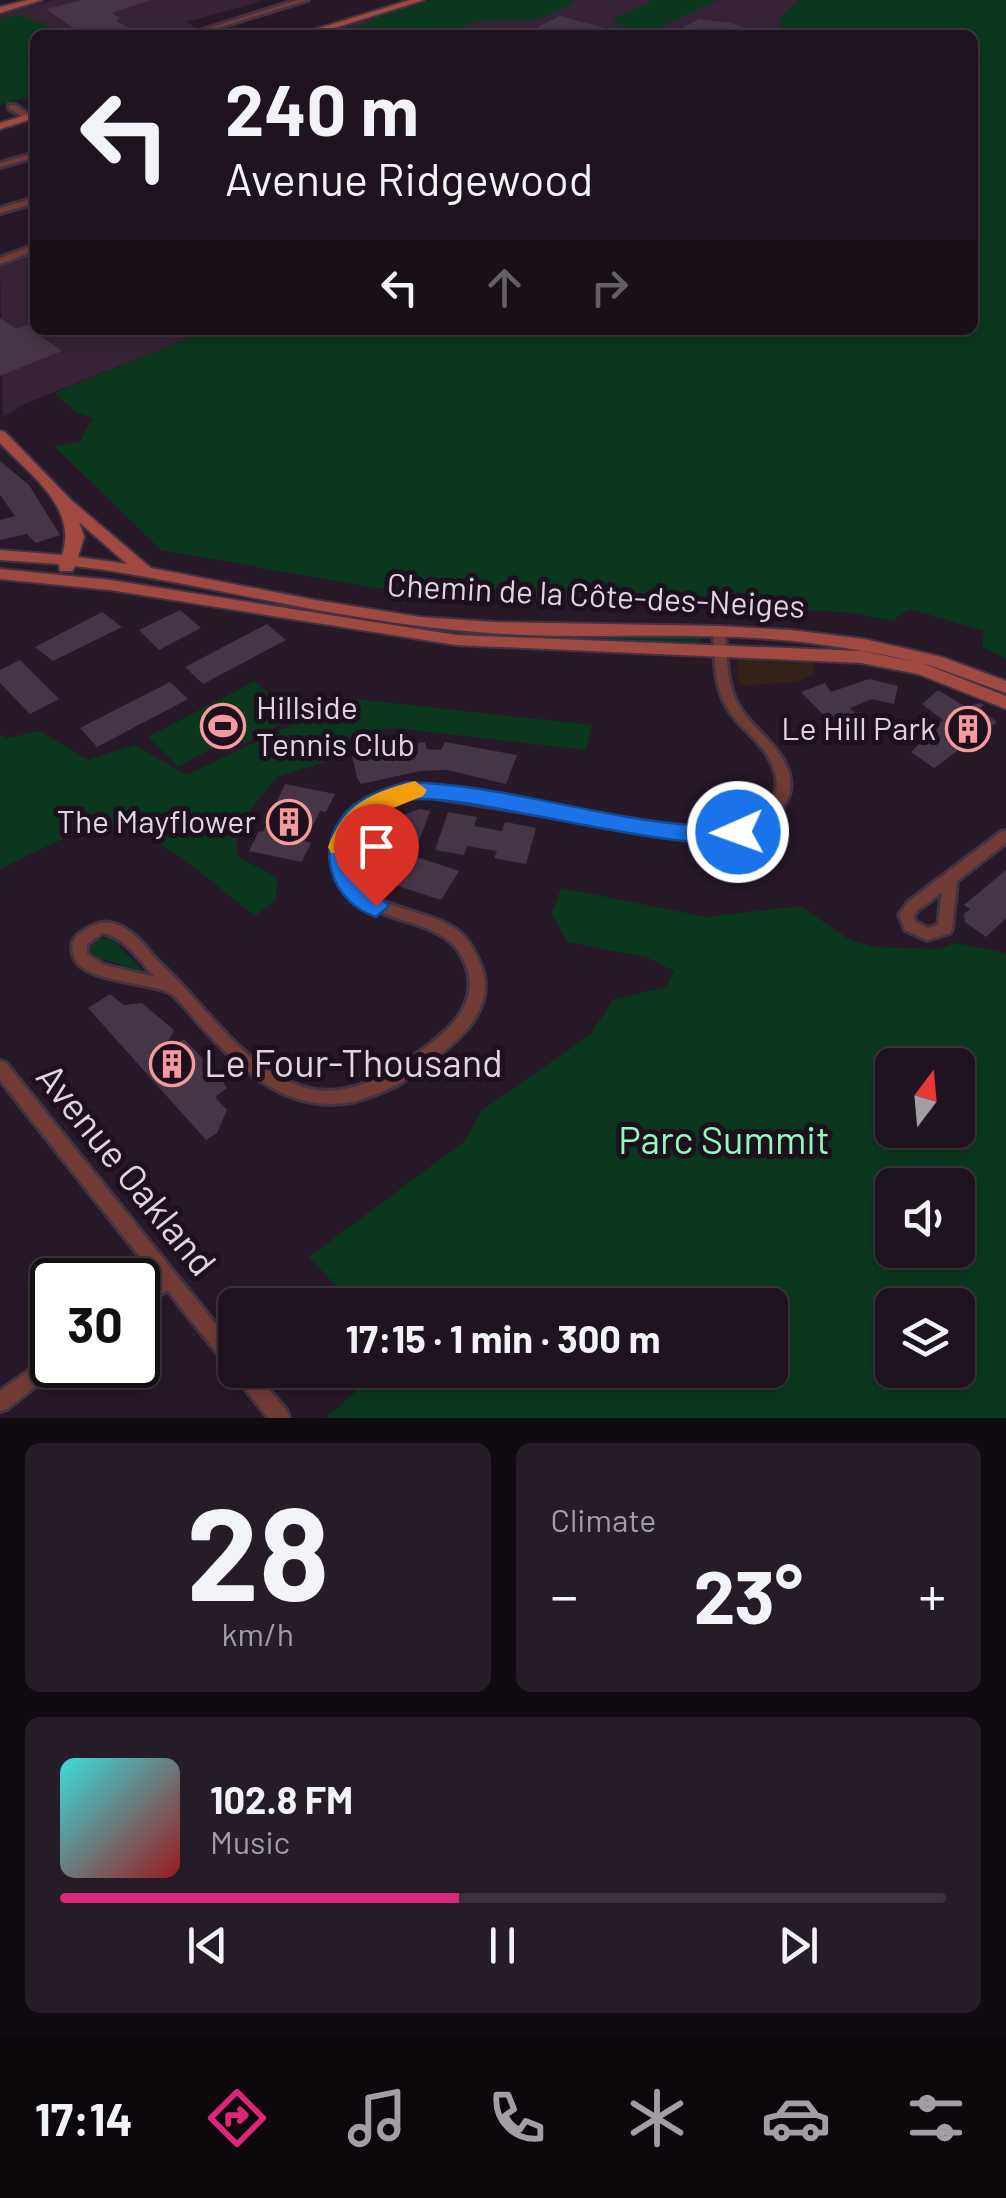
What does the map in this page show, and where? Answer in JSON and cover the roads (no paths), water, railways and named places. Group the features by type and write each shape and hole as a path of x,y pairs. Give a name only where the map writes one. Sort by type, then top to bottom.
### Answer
{"main road":[{"path":"0,10 38,0"},
{"path":"319,30 420,0"},
{"path":"0,126 30,119"},
{"path":"0,435 6,451 150,574"},
{"path":"60,579 70,560 76,532 66,503"},
{"name":"Chemin de la Côte-des-Neiges","path":"0,555 70,560 425,622 720,640 892,662 930,672 1006,703"},
{"name":"Chemin de la Côte-des-Neiges","path":"0,574 60,579 444,639 720,640 804,636 899,648 943,660 1006,686"}],"street":[{"path":"264,0 282,8"},
{"path":"193,24 206,30 305,0"},
{"path":"12,107 30,116"},
{"path":"0,166 30,156"},
{"path":"0,211 30,202"},
{"path":"0,261 30,250"},
{"path":"176,988 90,966 79,954 80,939 101,926 118,930 176,988 260,1075 289,1093 345,1098 370,1092 402,1075 466,1020 477,997 477,975 468,952 447,932 372,904 353,890 339,858 348,826 378,801 426,789 693,835 722,835 748,828 776,805 782,774 773,755 731,704 720,640"},
{"path":"950,881 1006,836"},
{"name":"Avenue Oakland","path":"0,1068 218,1341"},
{"path":"160,1285 168,1279"},
{"path":"0,1402 30,1380"},
{"path":"256,1388 280,1418"}],"place":[{"name":"Hillside Tennis Club","path":"223,726"},
{"name":"Le Hill Park","path":"968,729"},
{"name":"The Mayflower","path":"289,822"},
{"name":"Le Four-Thousand","path":"172,1064"}],"park label":[{"name":"Parc Summit","path":"724,1141"}]}
